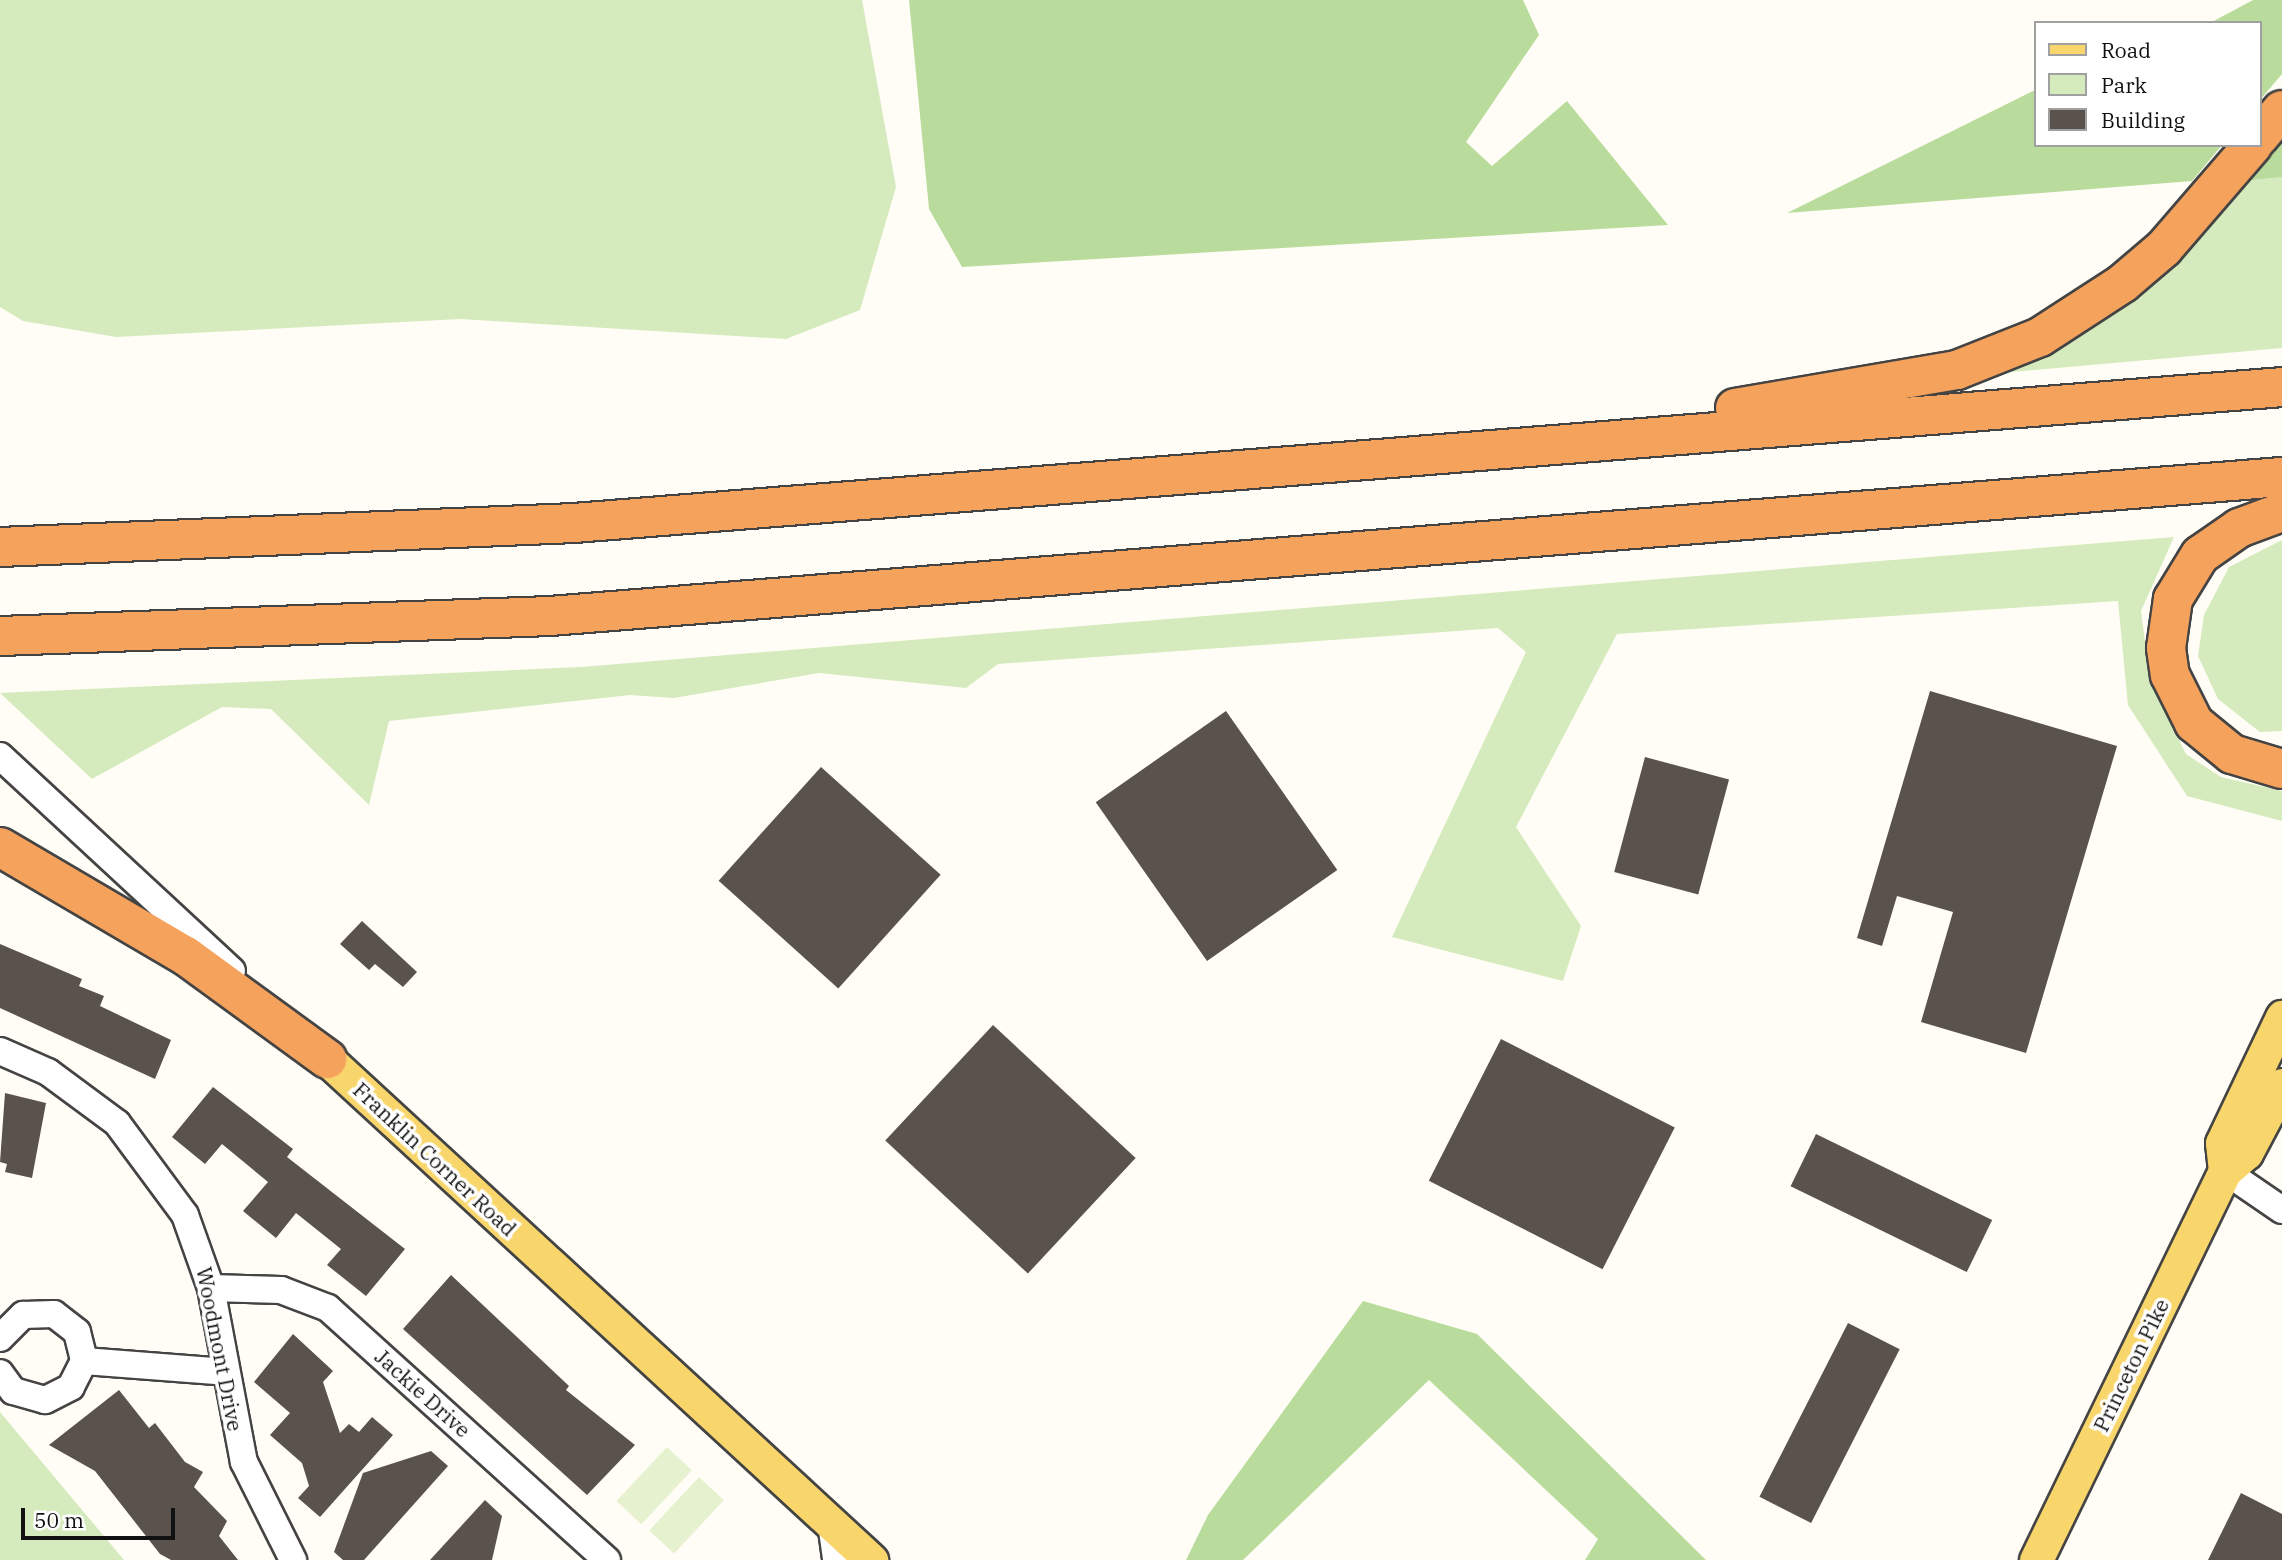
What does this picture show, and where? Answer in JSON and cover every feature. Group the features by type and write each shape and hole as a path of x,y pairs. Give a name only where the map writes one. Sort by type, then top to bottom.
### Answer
{"highway":[{"path":"2261,135 2282,110"},
{"path":"1677,436 1733,408 1957,370 2040,337 2123,283 2164,248 2251,147"},
{"path":"0,547 574,523 2282,387"},
{"path":"0,636 550,616 2282,477"},
{"path":"2282,512 2239,528 2200,555 2174,599 2166,648 2170,675 2194,723 2232,754 2282,769"},
{"path":"0,847 154,936 327,1059"}],"main road":[{"name":"Princeton Pike","path":"2225,1171 2222,1143 2282,1017"},
{"name":"Franklin Corner Road","path":"327,1059 871,1560"},
{"name":"Princeton Pike","path":"2036,1560 2225,1171 2246,1153 2282,1085"}],"street":[{"name":"Franklin Corner Road","path":"0,756 327,1059"},
{"name":"Woodmont Drive","path":"0,1051 86,1097 144,1153 185,1215 211,1287 244,1462 293,1560"},
{"path":"2225,1171 2282,1210"},
{"name":"Jackie Drive","path":"211,1287 281,1290 328,1308 607,1560"},
{"path":"0,1338 23,1315 54,1314 77,1332 84,1361 71,1387 45,1400 13,1391 0,1373"},
{"path":"84,1361 226,1372"},
{"path":"831,1523 836,1560"}],"green space":[{"path":"0,0 862,0 896,187 860,310 786,339 460,319 116,337 23,321 0,307"},
{"path":"909,0 1523,0 1539,35 1466,142 1492,166 1567,101 1668,225 962,267 929,209"},
{"path":"2253,0 2282,0 2282,74 2261,99 2261,21 2214,21"},
{"path":"2034,90 2034,147 2220,147 2192,181 1787,213"},
{"path":"2282,137 2282,177 2244,181"},
{"path":"2282,177 2282,348 2001,373 2244,181"},
{"path":"2174,537 2141,611 2150,680 2186,754 2221,777 2282,791 2282,821 2187,796 2128,705 2118,601 1617,634 1516,827 1581,926 1563,981 1392,937 1526,652 1498,628 998,664 966,688 819,673 674,698 630,695 389,721 369,805 271,709 222,707 92,779 0,693 581,667"},
{"path":"2282,540 2282,731 2260,732 2218,699 2198,656 2204,615 2229,567"},
{"path":"1363,1301 1477,1334 1706,1560 1585,1560 1598,1539 1429,1380 1243,1560 1186,1560 1208,1515"},
{"path":"0,1412 124,1560 0,1560"},
{"path":"667,1447 692,1470 641,1524 617,1501"},
{"path":"699,1477 724,1500 674,1554 649,1530"}],"building":[{"path":"1930,691 2117,746 2026,1053 1921,1022 1953,912 1897,896 1882,946 1857,938"},
{"path":"1226,711 1337,870 1207,961 1096,802"},
{"path":"1645,757 1729,780 1698,894 1614,872"},
{"path":"821,767 941,875 838,988 719,881"},
{"path":"362,921 417,972 403,987 375,964 369,970 340,944"},
{"path":"0,944 82,979 79,986 104,996 100,1006 171,1040 155,1079 0,1008"},
{"path":"993,1025 1136,1158 1028,1274 885,1141"},
{"path":"1501,1039 1675,1128 1603,1269 1429,1181"},
{"path":"213,1087 293,1149 287,1157 405,1249 366,1296 327,1265 341,1249 296,1213 276,1238 243,1211 268,1182 222,1144 205,1164 172,1137"},
{"path":"5,1093 46,1103 32,1178 5,1172 7,1164 0,1162"},
{"path":"1816,1134 1992,1220 1967,1272 1791,1186"},
{"path":"451,1275 569,1386 566,1390 635,1445 587,1495 403,1329"},
{"path":"1848,1323 1900,1349 1811,1523 1759,1497"},
{"path":"293,1334 333,1371 323,1382 340,1433 349,1424 359,1432 372,1417 393,1435 320,1517 298,1498 309,1486 302,1463 270,1435 290,1413 254,1382"},
{"path":"119,1390 149,1428 155,1423 185,1462 203,1472 194,1487 227,1521 219,1536 238,1560 171,1560 160,1554 95,1471 49,1445"},
{"path":"431,1451 448,1466 364,1560 343,1560 334,1552 363,1473"},
{"path":"2241,1493 2282,1514 2282,1560 2208,1560"},
{"path":"485,1500 502,1516 492,1560 430,1560"}]}
